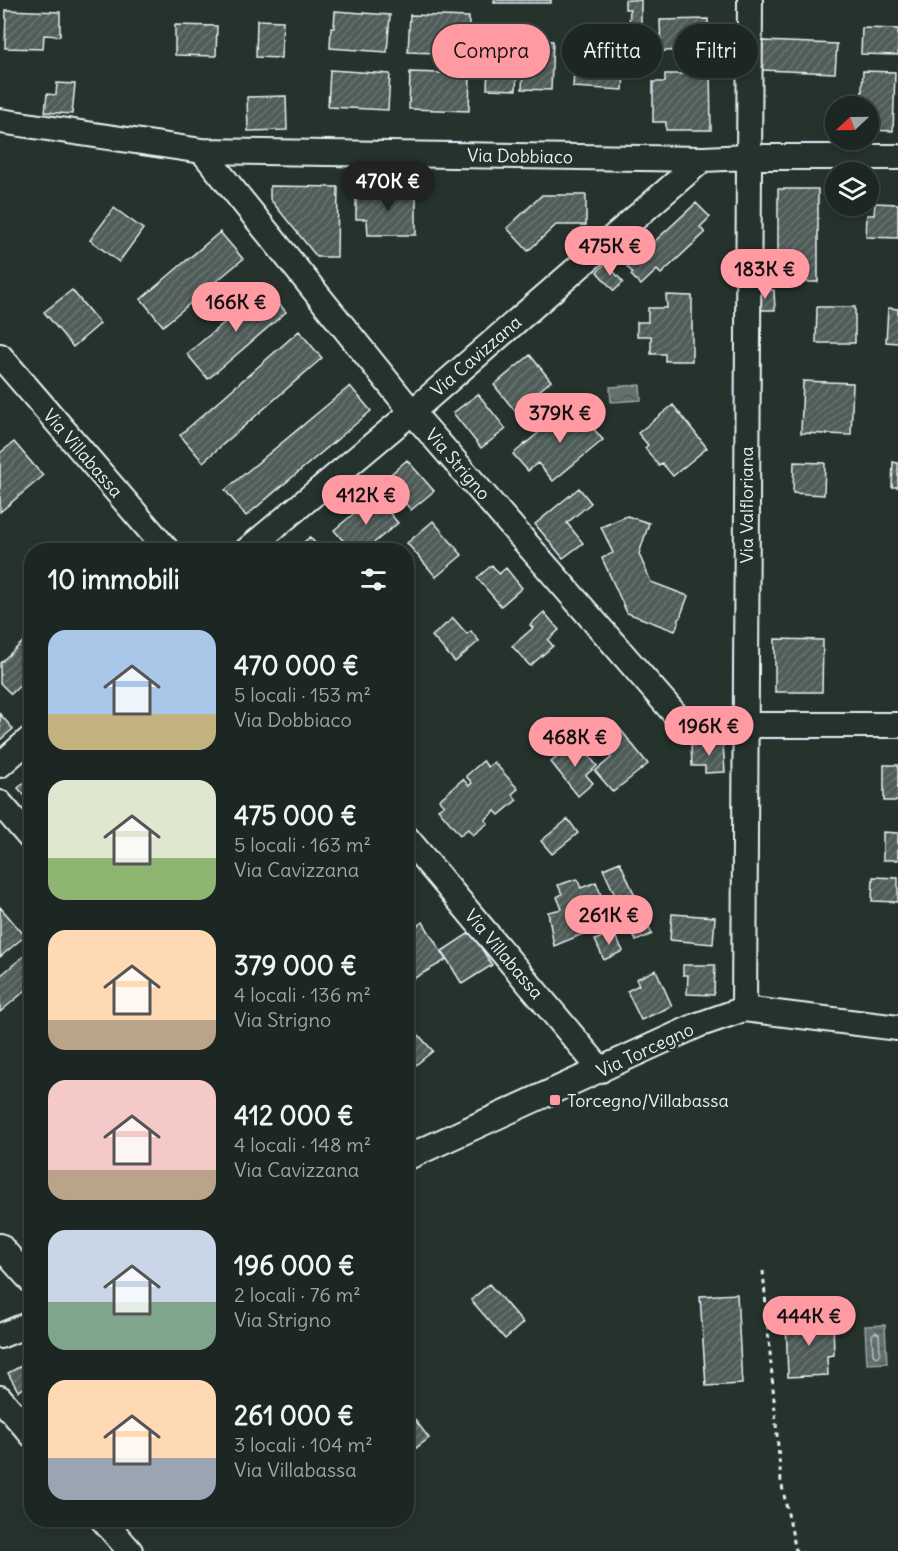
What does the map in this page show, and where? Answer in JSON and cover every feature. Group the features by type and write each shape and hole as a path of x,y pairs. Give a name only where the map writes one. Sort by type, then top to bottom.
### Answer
{"street":[{"name":"Via Valfloriana","path":"744,1009 750,0"},
{"name":"Via Dobbiaco","path":"0,120 201,151 704,159 898,157"},
{"name":"Via Strigno","path":"201,151 412,412 681,721 745,724 898,725"},
{"name":"Via Cavizzana","path":"255,543 412,412 704,159"},
{"name":"Via Villabassa","path":"0,356 161,543"},
{"path":"0,765 24,744"},
{"path":"0,803 24,831"},
{"name":"Via Villabassa","path":"414,847 601,1070"},
{"name":"Via Torcegno","path":"414,1154 698,1025 744,1009 898,1028"},
{"path":"0,1246 24,1273"},
{"path":"0,1336 24,1326"},
{"path":"0,1398 24,1426"},
{"path":"109,1527 130,1551"}],"path":[{"path":"763,1271 781,1481 796,1551"}],"water":[{"path":"640,385 641,400 611,402 610,387"},
{"path":"885,1325 887,1363 867,1364 865,1326"}],"building":[{"path":"494,0 551,0 551,3 494,3"},
{"path":"625,0 641,0 641,24 629,24 630,9 625,9"},
{"path":"6,10 60,12 60,36 44,35 43,49 5,48"},
{"path":"335,11 390,15 387,52 330,48"},
{"path":"410,15 469,17 469,24 432,24 432,53 408,52"},
{"path":"708,19 708,24 674,24 674,51 662,51 660,20"},
{"path":"257,20 283,21 281,58 256,57"},
{"path":"175,25 217,26 216,56 175,55"},
{"path":"862,28 898,29 898,55 861,54"},
{"path":"550,41 553,41 551,90 522,89 523,78 550,78"},
{"path":"763,41 837,44 835,73 762,70"},
{"path":"330,70 390,74 388,110 328,107"},
{"path":"863,71 895,72 893,131 879,130 879,96 862,96"},
{"path":"410,72 432,73 432,78 470,78 469,111 409,109"},
{"path":"665,74 674,74 674,78 710,78 711,130 666,130 666,122 653,122 653,82 665,82"},
{"path":"487,78 517,78 516,90 487,89"},
{"path":"574,78 624,78 623,90 573,87"},
{"path":"57,83 75,84 72,114 45,112 47,94 56,95"},
{"path":"286,96 287,130 248,131 247,97"},
{"path":"270,186 338,187 337,257 317,257 270,199"},
{"path":"778,189 818,189 818,282 778,282"},
{"path":"356,190 416,191 416,235 368,235 367,219 356,219"},
{"path":"542,195 586,195 586,225 556,225 528,251 507,228"},
{"path":"696,203 710,217 700,227 705,233 661,274 657,270 641,285 627,267"},
{"path":"879,203 898,204 898,238 866,237 867,216 879,216"},
{"path":"114,208 143,229 119,262 90,240"},
{"path":"220,232 243,259 163,326 141,299"},
{"path":"606,263 623,282 614,291 597,272"},
{"path":"265,288 286,312 208,379 187,354"},
{"path":"72,290 100,324 73,347 44,312"},
{"path":"774,290 775,310 756,310 755,291"},
{"path":"666,295 692,296 692,361 665,361 665,354 651,354 651,336 637,336 637,322 648,322 648,308 667,308"},
{"path":"817,307 855,307 855,343 816,343"},
{"path":"888,308 898,309 898,343 886,342"},
{"path":"299,331 322,358 203,462 180,435"},
{"path":"530,355 551,381 515,411 494,385"},
{"path":"803,381 853,383 851,435 801,433"},
{"path":"350,386 371,411 246,516 225,490"},
{"path":"478,394 506,429 481,448 453,413"},
{"path":"573,404 603,440 553,481 538,463 528,471 513,454"},
{"path":"673,405 707,448 673,476 662,463 659,466 645,448 648,445 638,433"},
{"path":"14,442 43,476 0,512 0,453"},
{"path":"407,460 434,491 411,510 385,479"},
{"path":"794,462 825,463 824,495 793,493"},
{"path":"893,462 898,463 898,487 892,487"},
{"path":"579,488 591,503 567,523 583,543 563,558 535,524"},
{"path":"375,496 398,523 374,543 345,543 334,530"},
{"path":"627,516 649,523 639,554 651,582 688,596 675,631 627,613 602,558 613,553 601,527"},
{"path":"433,521 462,555 436,577 414,551 414,543 407,543"},
{"path":"310,537 315,543 303,543"},
{"path":"492,565 499,574 506,568 522,588 501,606 477,578"},
{"path":"544,612 559,630 548,640 553,646 530,666 512,646 533,628 530,625"},
{"path":"453,618 467,634 471,631 479,641 455,662 432,636"},
{"path":"775,639 823,640 822,692 775,692"},
{"path":"24,641 24,682 11,694 0,683 0,663"},
{"path":"0,714 13,729 0,740"},
{"path":"620,729 648,764 613,792 595,771 611,758 601,745"},
{"path":"577,741 597,766 586,775 593,783 578,796 551,762"},
{"path":"723,744 725,772 705,773 705,766 692,766 691,745"},
{"path":"483,761 488,767 494,762 518,789 512,794 517,800 499,815 495,811 485,820 488,823 473,835 468,829 460,835 438,809 444,805 439,800 463,779 469,786 472,783 466,776"},
{"path":"884,765 898,765 898,801 884,801"},
{"path":"24,783 24,795 18,788"},
{"path":"568,819 578,833 552,854 541,841"},
{"path":"883,832 898,833 898,860 883,860"},
{"path":"620,862 652,934 636,941 603,869"},
{"path":"873,877 898,878 898,902 872,901"},
{"path":"577,879 581,888 596,882 609,916 585,927 588,932 554,946 548,912 562,909 557,897 562,894 558,885"},
{"path":"0,907 24,937 0,957"},
{"path":"672,914 715,917 713,944 670,940"},
{"path":"423,922 446,960 414,978 414,927"},
{"path":"471,932 492,965 462,984 442,951"},
{"path":"613,932 623,951 604,960 595,940"},
{"path":"24,956 24,992 0,1012 0,976"},
{"path":"683,965 715,965 714,995 687,994 688,975 683,975"},
{"path":"656,970 672,1006 641,1020 627,991 639,985 636,979"},
{"path":"414,1032 433,1051 414,1066"},
{"path":"489,1284 523,1323 505,1339 471,1300"},
{"path":"737,1294 742,1384 706,1386 700,1296"},
{"path":"833,1320 834,1355 827,1356 828,1375 788,1377 786,1322"},
{"path":"24,1364 24,1388 18,1391 8,1373"},
{"path":"414,1418 429,1438 414,1450"}],"place":[{"name":"Torcegno/Villabassa","path":"555,1100"}]}
